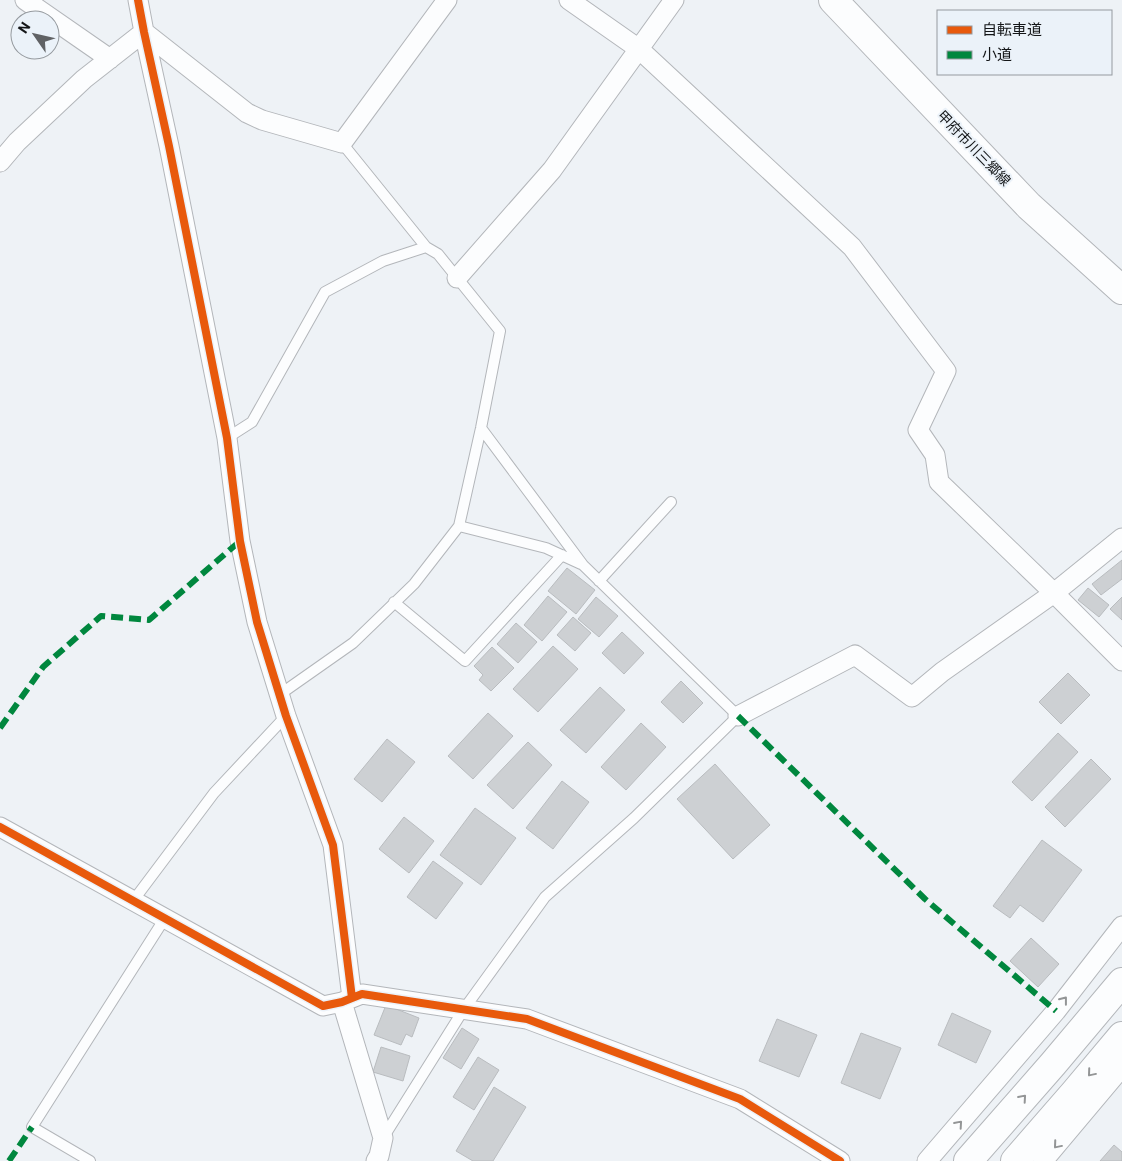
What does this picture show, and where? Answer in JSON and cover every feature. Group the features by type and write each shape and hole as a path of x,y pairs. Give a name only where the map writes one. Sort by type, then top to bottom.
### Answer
{"main road":[{"name":"甲府市川三郷線","path":"833,0 1029,206 1122,290"},
{"path":"968,1161 1054,1064 1122,982"},
{"path":"1015,1161 1122,1036"}],"street":[{"path":"25,0 110,58"},
{"path":"138,0 227,438 240,541 257,622 286,716 333,845 347,1000 383,1138 376,1161"},
{"path":"144,32 247,113 262,120 342,143 447,0"},
{"path":"569,0 639,49 852,247 946,371 918,430 935,455 938,482 1122,661"},
{"path":"456,278 552,170 674,0"},
{"path":"0,162 17,142 84,79 144,32"},
{"path":"738,716 855,655 912,697 942,672 1054,593 1122,538"},
{"path":"0,827 323,1006 362,994 527,1019 740,1099 840,1161"},
{"path":"927,1161 1056,1011 1122,926"},
{"path":"1043,1161 1122,1067"}],"lane":[{"path":"279,695 353,643 414,584 459,526 500,331 438,254 426,247 342,143"},
{"path":"227,438 252,422 325,292 383,261 426,247"},
{"path":"383,1138 464,1009 545,897 634,818 738,716 583,565 481,428"},
{"path":"599,581 671,502"},
{"path":"459,526 546,548 583,565"},
{"path":"394,602 465,661 562,555"},
{"path":"133,901 214,793 286,716"},
{"path":"90,1161 32,1127 164,918"}],"building":[{"path":"1122,560 1122,579 1101,595 1092,584"},
{"path":"567,568 595,590 576,614 548,591"},
{"path":"1088,588 1109,605 1099,617 1078,600"},
{"path":"548,596 567,612 542,641 524,625"},
{"path":"596,597 618,616 599,637 578,619"},
{"path":"1122,597 1122,620 1110,609"},
{"path":"573,617 591,633 575,651 557,635"},
{"path":"516,623 537,642 518,663 497,644"},
{"path":"622,632 644,653 624,674 602,653"},
{"path":"553,646 578,669 538,712 513,689"},
{"path":"492,647 514,668 491,691 479,680 483,675 474,666"},
{"path":"1068,673 1090,695 1061,724 1039,702"},
{"path":"681,681 703,703 683,723 661,702"},
{"path":"600,687 625,710 586,753 560,730"},
{"path":"488,713 513,736 473,779 448,756"},
{"path":"641,723 666,747 626,790 601,767"},
{"path":"1058,733 1078,752 1032,801 1012,782"},
{"path":"387,739 415,762 382,802 354,779"},
{"path":"528,742 552,765 513,809 487,785"},
{"path":"1091,759 1111,779 1065,827 1045,807"},
{"path":"715,764 770,825 733,859 677,799"},
{"path":"562,781 589,802 553,849 526,828"},
{"path":"475,808 516,838 481,885 440,855"},
{"path":"404,817 434,841 409,873 379,849"},
{"path":"1042,840 1082,870 1043,922 1020,905 1010,918 993,906"},
{"path":"433,861 463,883 436,919 407,897"},
{"path":"1031,938 1059,964 1038,987 1010,961"},
{"path":"386,1005 419,1018 412,1037 406,1034 401,1045 374,1035"},
{"path":"952,1013 991,1031 976,1063 938,1045"},
{"path":"777,1019 817,1035 799,1077 759,1061"},
{"path":"462,1028 479,1039 461,1069 443,1058"},
{"path":"861,1033 901,1048 880,1099 841,1083"},
{"path":"381,1047 410,1056 403,1081 373,1072"},
{"path":"478,1057 499,1070 474,1110 453,1097"},
{"path":"494,1087 526,1107 493,1161 473,1161 456,1151"},
{"path":"1114,1145 1122,1152 1122,1161 1100,1161"}],"marked path":[{"path":"0,728 43,667 101,616 149,620 240,541"},
{"path":"738,716 925,899 1056,1011"},
{"path":"9,1161 32,1127"}],"cycle path":[{"path":"138,0 227,438 240,541 257,622 286,716 333,845 352,998"},
{"path":"0,827 323,1006 342,1002 362,994 527,1019 740,1099 840,1161"}]}
